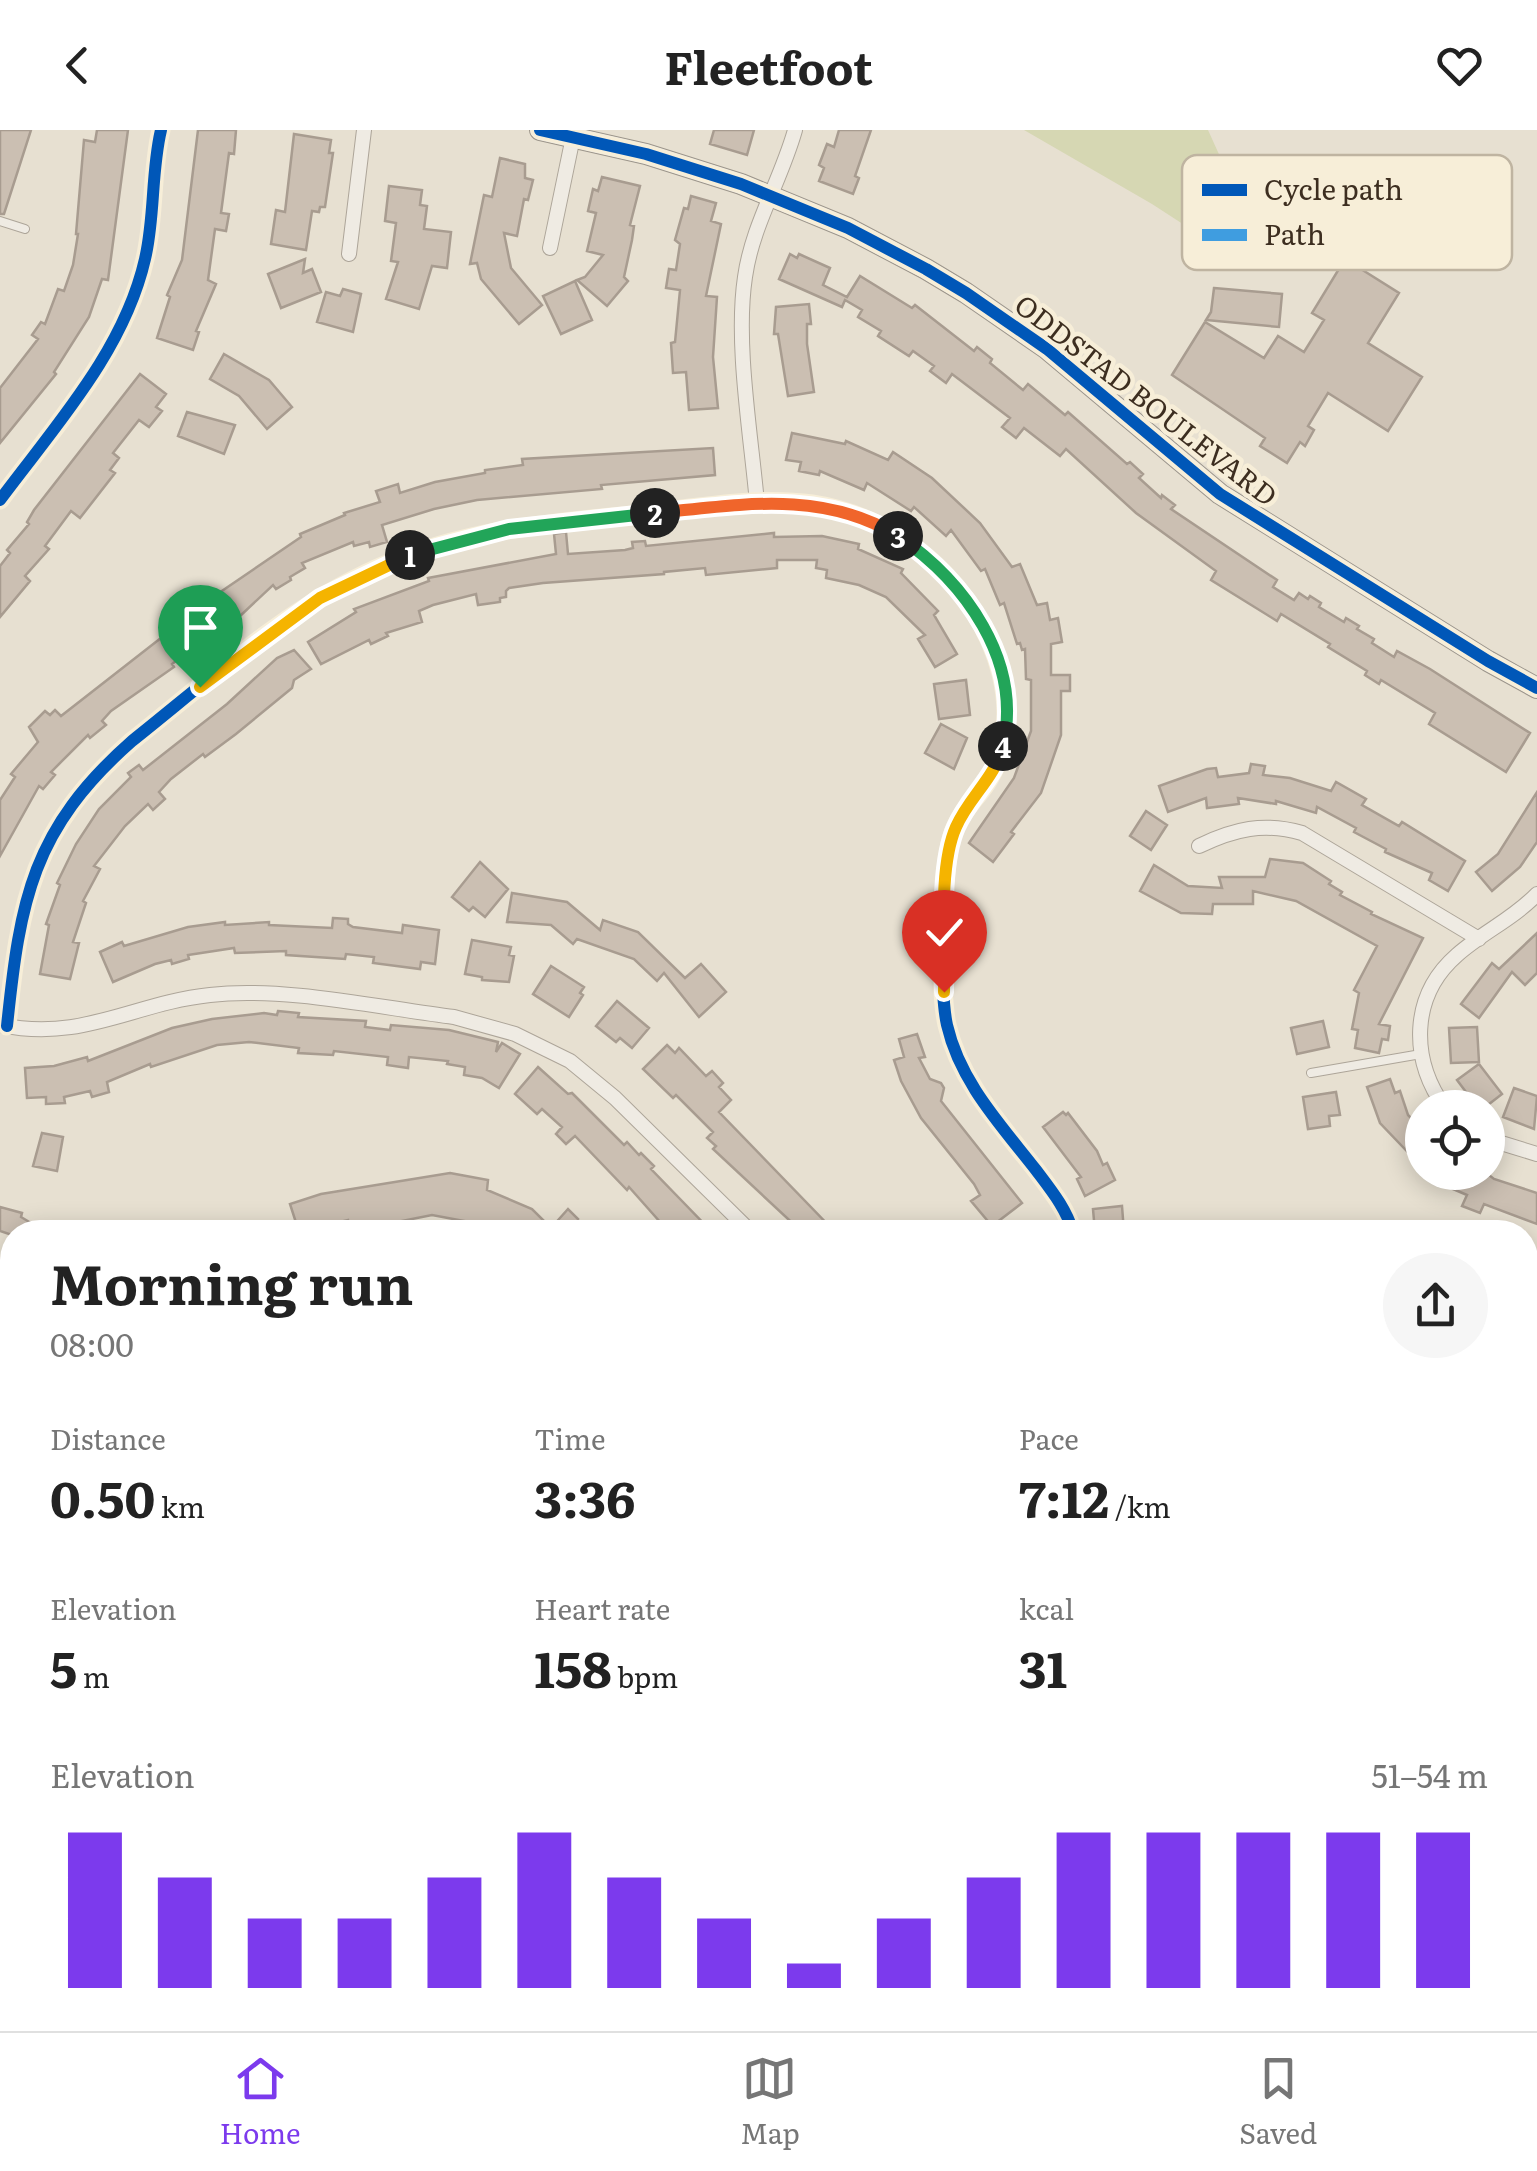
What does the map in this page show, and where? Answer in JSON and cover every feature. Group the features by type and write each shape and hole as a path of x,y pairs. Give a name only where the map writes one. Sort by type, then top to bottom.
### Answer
{"street":[{"path":"0,500 96,370 125,318 146,257 160,130"},
{"path":"349,254 364,130"},
{"name":"ODDSTAD BOULEVARD","path":"540,130 681,164 771,196 886,247 966,293 1083,378 1220,494 1537,688"},
{"path":"757,503 742,306 750,250 795,130"},
{"path":"550,248 573,137"},
{"path":"739,1220 594,1079 544,1046 484,1024 454,1017 244,993 184,998 85,1027 33,1030 3,1026 26,892 37,862 68,807 132,741 294,615 379,568 476,536 543,524 757,503 810,504 839,510 894,533 944,573 981,621 994,649 1004,693 1006,735 999,761 955,828 948,851 944,992 947,1023 968,1080 1059,1199 1068,1220"},
{"path":"1199,846 1240,829 1283,827 1302,833 1479,939"},
{"path":"1432,1090 1420,1054 1420,1024 1434,982 1446,965 1537,894"},
{"path":"1505,1144 1537,1154"}],"lane":[{"path":"0,221 24,229"},
{"path":"1311,1074 1420,1054"}],"green space":[{"path":"1024,130 1208,130 1219,155 1182,155 1182,223"}],"building":[{"path":"0,130 31,130 4,214 0,214"},
{"path":"97,130 128,130 108,280 102,279 89,317 56,374 0,443 0,388 38,339 32,335 41,322 45,324 58,289 64,291 73,265 84,140 95,142"},
{"path":"198,130 236,130 221,213 229,214 226,231 215,229 208,280 216,284 196,331 199,332 193,350 157,338 170,297 167,295 182,260"},
{"path":"714,130 754,130 747,155 710,144"},
{"path":"839,130 871,130 853,194 819,181 824,168 819,165 827,144 834,147"},
{"path":"294,134 331,140 329,153 333,153 325,207 320,207 319,212 312,211 306,250 271,244 276,210 285,212"},
{"path":"500,158 525,164 525,178 533,180 528,200 524,199 517,236 504,233 511,268 542,305 519,324 481,279 477,263 470,264 484,195 492,197"},
{"path":"602,177 640,186 630,225 634,226 624,277 628,281 607,306 577,280 585,277 603,255 587,251 596,213 588,211 593,189 598,191"},
{"path":"389,186 422,190 420,205 427,206 424,229 451,232 447,268 432,266 419,309 386,299 398,262 391,261 396,223 385,221"},
{"path":"691,196 716,203 711,221 721,224 706,296 717,297 713,357 718,408 689,410 686,372 673,373 671,343 675,342 680,290 666,288 669,269 676,270 680,244 675,240"},
{"path":"790,254 830,268 823,285 847,297 860,276 912,308 915,305 974,351 977,347 1023,390 1028,384 1065,415 1068,412 1143,474 1139,478 1175,505 1171,509 1277,580 1273,587 1294,600 1299,593 1308,599 1310,596 1321,603 1319,607 1359,626 1357,629 1374,639 1372,643 1394,657 1397,651 1430,669 1530,733 1506,772 1429,724 1435,713 1381,680 1379,684 1365,675 1367,671 1328,647 1330,644 1281,614 1277,621 1211,580 1216,571 1136,513 1066,449 1060,456 1024,428 1016,438 1002,427 1010,418 952,374 946,383 930,371 934,366 913,351 909,356 878,336 881,331 858,317 862,310 845,300 842,307 779,279"},
{"path":"305,259 303,273 312,269 321,292 281,308 268,274"},
{"path":"1338,270 1362,270 1399,293 1368,343 1422,377 1388,431 1328,393 1308,426 1314,430 1305,446 1300,442 1287,463 1260,446 1265,438 1172,375 1205,322 1264,358 1278,336 1304,352 1324,320 1312,313"},
{"path":"575,281 592,320 561,334 543,296"},
{"path":"1214,288 1282,294 1279,327 1206,320"},
{"path":"343,289 361,294 353,332 317,322 326,292 340,296"},
{"path":"809,304 807,344 814,392 788,396 778,334 774,334 776,307"},
{"path":"224,354 269,380 292,407 267,429 239,396 210,379"},
{"path":"140,374 166,394 156,407 162,411 149,427 139,420 113,453 119,458 110,470 115,473 80,518 71,511 45,546 49,549 25,576 30,581 0,617 0,566 10,553 7,550"},
{"path":"187,412 235,425 224,454 178,436"},
{"path":"792,433 845,444 846,441 888,460 893,452 932,478 980,523 1012,567 1020,564 1037,605 1047,603 1050,620 1058,618 1062,642 1051,644 1051,675 1070,675 1070,691 1061,691 1061,735 1041,793 993,862 969,843 1014,778 1031,731 1031,680 1026,679 1025,649 1017,644 1004,603 1000,605 985,569 981,571 951,530 946,536 914,507 911,511 867,483 864,490 820,471 819,475 799,471 801,462 786,460"},
{"path":"713,448 715,475 477,500 434,509 382,525 387,542 370,547 369,542 354,546 353,542 302,563 305,568 291,580 276,589 273,585 239,617 237,614 172,664 174,667 111,711 102,721 106,725 90,738 88,735 51,772 55,775 43,789 39,786 0,856 0,800 15,777 11,774 38,742 29,727 45,711 50,715 55,710 61,716 300,534 344,513 380,502 376,491 398,484 400,493 485,470 523,465 522,459"},
{"path":"566,532 568,554 625,550 633,548 632,542 645,541 646,546 774,533 774,537 822,536 859,544 858,549 903,569 901,573 938,611 934,615 957,654 935,667 918,639 925,635 886,597 859,585 826,578 827,570 816,568 817,560 777,560 777,568 706,575 705,568 543,583 509,588 500,602 478,605 476,594 419,611 422,622 386,633 388,636 371,644 369,640 321,664 308,642 356,612 354,609 429,581 428,578 556,554 554,534"},
{"path":"294,650 311,669 236,734 171,779 159,792 165,799 153,810 148,804 94,866 100,869 83,901 86,903 73,942 79,943 70,979 40,974 49,925 46,924 60,885 57,883 99,809 131,777 128,773 139,765 143,770 227,704 277,658"},
{"path":"966,680 970,715 939,719 934,684"},
{"path":"941,724 967,738 954,769 925,753"},
{"path":"1251,764 1265,766 1263,775 1290,778 1331,791 1336,782 1366,799 1362,805 1399,826 1402,822 1465,861 1448,891 1429,880 1432,873 1385,852 1386,849 1354,832 1356,828 1317,807 1316,813 1276,801 1238,798 1239,804 1207,808 1206,798 1168,812 1159,786 1207,769 1216,768 1218,777 1249,773"},
{"path":"1537,792 1537,842 1520,867 1492,891 1476,872 1498,854"},
{"path":"1146,811 1167,825 1151,850 1130,836"},
{"path":"1270,859 1303,863 1331,881 1329,884 1342,892 1340,895 1423,938 1379,1024 1390,1026 1388,1040 1382,1039 1379,1053 1355,1048 1358,1030 1352,1029 1359,993 1354,990 1377,946 1296,901 1253,891 1253,904 1213,904 1212,914 1181,913 1140,891 1154,865 1188,886 1222,888 1219,877 1265,877"},
{"path":"480,862 508,889 485,917 473,907 469,911 452,897"},
{"path":"512,893 567,902 600,930 603,920 638,932 685,978 701,964 726,992 699,1017 664,973 657,981 634,959 577,939 573,944 551,925 507,922"},
{"path":"333,918 348,919 353,927 402,933 403,925 439,930 435,964 421,962 420,969 373,963 374,957 286,955 286,951 235,953 234,948 188,955 189,959 172,964 171,960 155,964 113,982 100,952 122,942 124,946 188,927 269,922 332,928"},
{"path":"1537,933 1537,973 1525,985 1512,972 1479,1018 1461,1004 1492,963 1499,969"},
{"path":"472,940 511,947 509,955 514,956 509,982 465,974"},
{"path":"551,966 584,987 569,1017 533,994"},
{"path":"617,1001 649,1028 632,1048 620,1038 616,1042 596,1026"},
{"path":"278,1011 299,1013 298,1017 366,1021 365,1027 390,1030 391,1025 449,1030 498,1042 496,1052 502,1043 520,1054 499,1088 482,1078 464,1075 465,1067 447,1064 448,1061 409,1057 408,1068 387,1065 388,1057 334,1051 333,1055 298,1053 299,1048 249,1042 217,1045 151,1067 150,1064 107,1082 109,1092 92,1097 90,1091 64,1097 65,1103 46,1104 46,1097 27,1098 25,1068 54,1066 87,1057 88,1061 172,1028 212,1019 277,1015"},
{"path":"1323,1021 1329,1047 1297,1054 1291,1028"},
{"path":"1477,1027 1479,1062 1451,1063 1449,1028"},
{"path":"917,1034 925,1057 919,1058 930,1079 944,1088 941,1101 1022,1203 1000,1220 987,1220 971,1201 980,1195 974,1184 921,1118 894,1060 904,1057 899,1039"},
{"path":"667,1045 675,1053 679,1048 706,1076 712,1071 731,1100 719,1112 823,1220 789,1220 713,1149 716,1146 707,1138 713,1132 643,1069"},
{"path":"1479,1064 1499,1090 1464,1090 1457,1080"},
{"path":"538,1067 568,1094 572,1093 624,1145 627,1142 641,1153 654,1166 651,1169 700,1220 658,1220 575,1136 566,1144 556,1134 562,1127 542,1109 537,1114 515,1094"},
{"path":"1390,1079 1395,1093 1400,1091 1405,1106 1405,1149 1380,1123 1367,1087"},
{"path":"1514,1088 1537,1096 1534,1129 1505,1118"},
{"path":"1336,1092 1340,1115 1329,1116 1330,1126 1308,1129 1303,1097"},
{"path":"1063,1112 1068,1113 1097,1151 1103,1165 1107,1163 1115,1180 1085,1196 1077,1179 1081,1177 1043,1127"},
{"path":"42,1133 63,1137 57,1171 33,1166"},
{"path":"450,1173 488,1180 487,1190 532,1209 543,1220 459,1220 432,1215 407,1220 295,1220 290,1204 321,1194"},
{"path":"1505,1183 1537,1193 1537,1220 1526,1220 1484,1204 1480,1213 1462,1206 1467,1195 1455,1190 1505,1190"},
{"path":"1122,1206 1123,1220 1094,1220 1093,1209"},
{"path":"0,1207 22,1213 26,1220 0,1220"},
{"path":"568,1209 577,1220 558,1220"}],"cycle path":[{"path":"0,500 85,386 135,293 145,259 161,130"},
{"path":"540,130 646,154 741,184 848,228 926,269 1047,349 1220,494 1537,688"},
{"path":"7,1026 26,904 37,869 72,805 132,741 280,624 378,568 471,537 568,521 722,504 812,504 845,511 876,524 932,561 955,585 990,642 1004,688 1005,731 993,772 961,817 950,847 943,927 944,1008 953,1046 972,1084 1052,1192 1068,1220"}],"route":[{"path":"200,687 320,598 379,568 442,544 543,524 757,503 810,504 868,520 920,552 965,597 994,649 1002,679 1006,735 999,761 955,828 948,851 944,992"}]}
